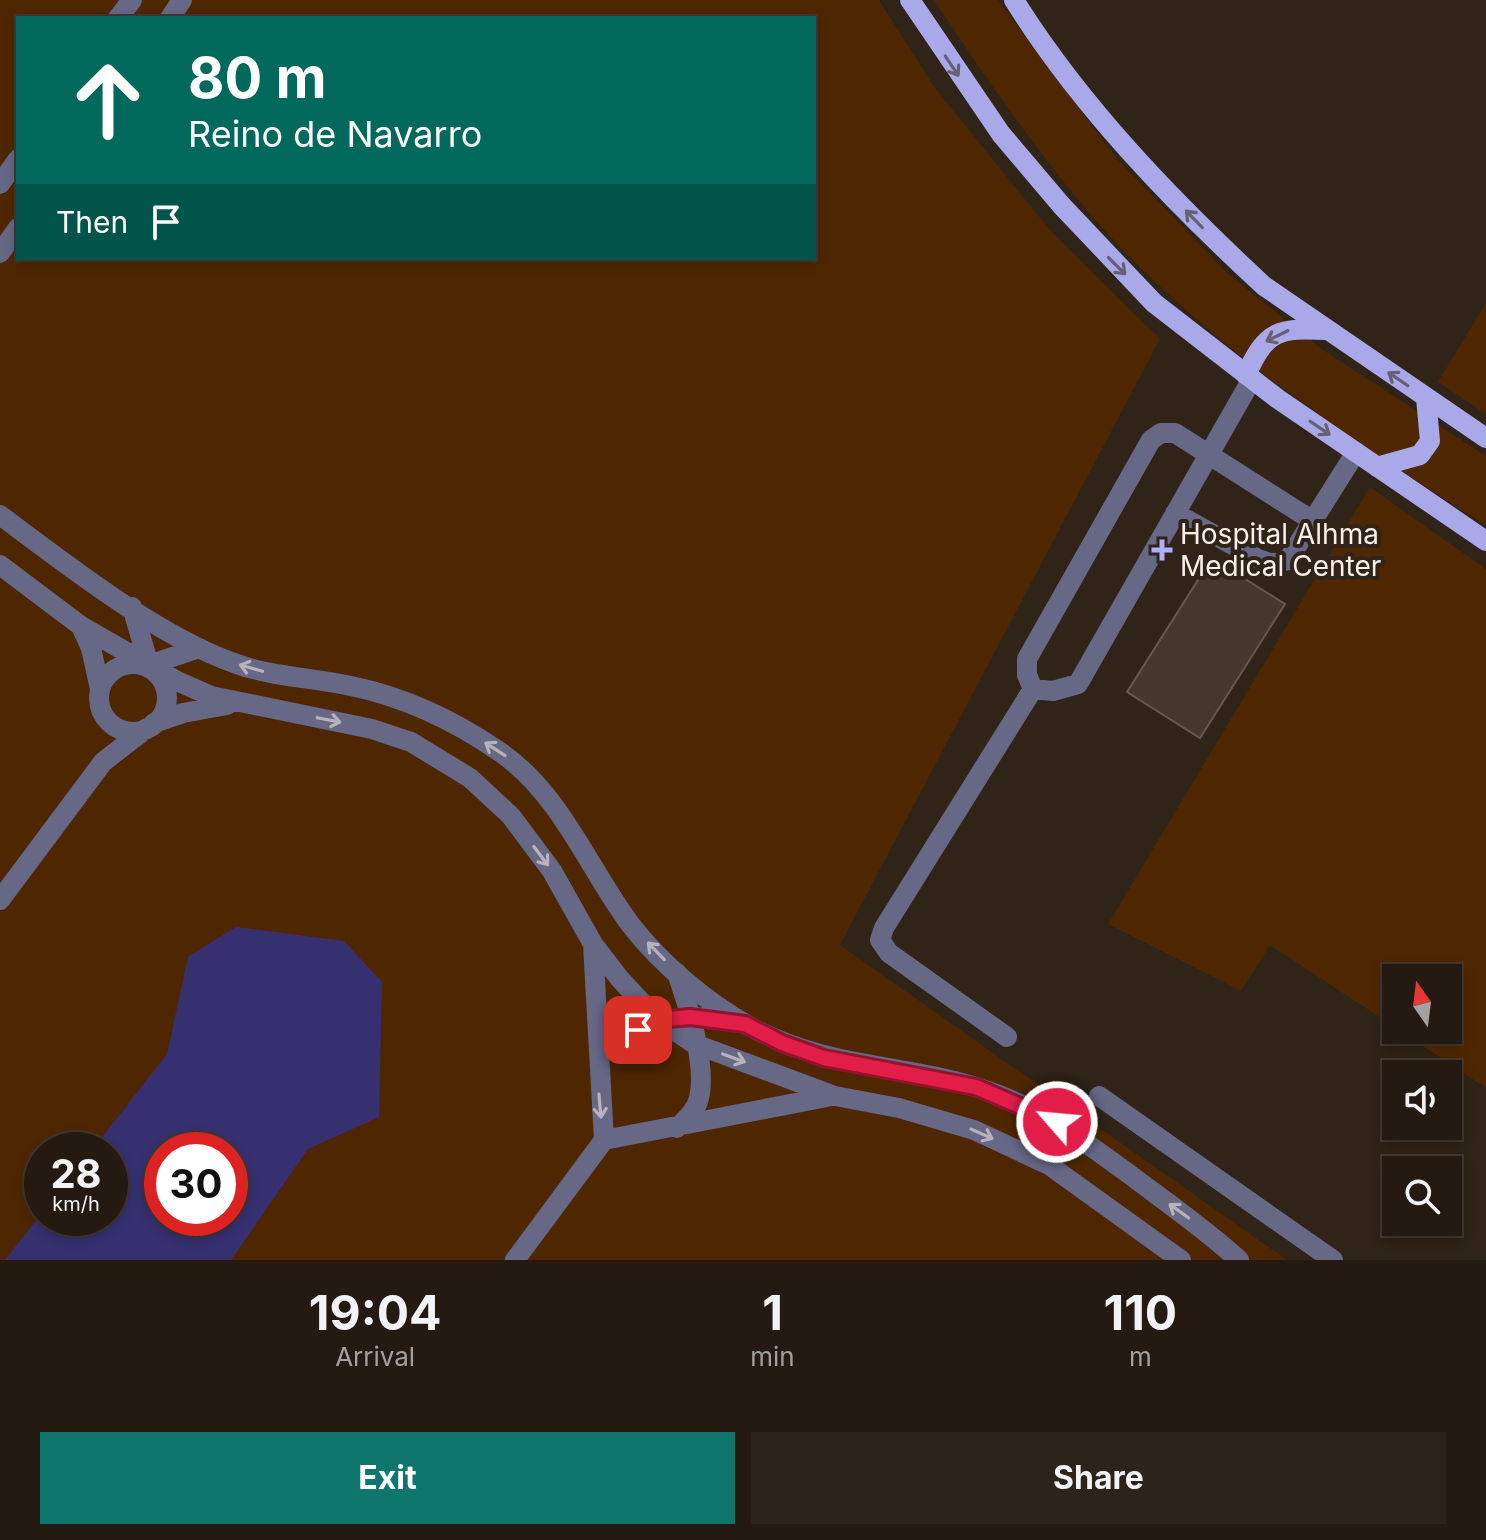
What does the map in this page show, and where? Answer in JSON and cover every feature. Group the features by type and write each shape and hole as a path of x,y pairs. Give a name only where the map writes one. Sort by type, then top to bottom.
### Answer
{"main road":[{"path":"910,0 993,123 1056,200 1154,303 1249,377 1486,541"},
{"path":"1014,0 1132,154 1264,286 1486,438"},
{"path":"1249,377 1259,346 1274,334 1291,329 1327,330"},
{"path":"1377,467 1420,455 1430,441 1426,398"}],"street":[{"path":"120,16 132,0"},
{"path":"0,184 16,162"},
{"path":"0,253 16,231"},
{"path":"1033,689 1053,691 1078,684 1249,377"},
{"path":"1033,689 1027,675 1027,659 1151,440 1161,433 1175,433 1313,521"},
{"path":"1175,513 1273,564 1288,560 1356,452"},
{"path":"0,515 132,607 199,648 274,675 307,678 389,696 420,707 495,749 540,786 632,926 677,973 745,1024 782,1043 824,1058 976,1087 1026,1105 1057,1122 1212,1236 1239,1260"},
{"path":"0,565 81,626 148,667 211,696 372,729 411,742 470,778 511,816 544,860 593,944 658,1020 695,1044 835,1096 899,1108 974,1130 1049,1165 1181,1260"},
{"path":"0,900 103,762 150,726 167,702 165,686 148,667 132,607"},
{"path":"81,626 94,658 109,737 103,762"},
{"path":"100,689 115,669 148,667 199,648"},
{"path":"1007,1037 889,953 880,940 884,928 1033,689"},
{"path":"103,714 122,730 150,726 210,706 241,704"},
{"path":"515,1260 604,1140 593,944"},
{"path":"677,973 690,1017 701,1080 699,1099 692,1114 677,1128"},
{"path":"599,1051 658,1020 690,1017 745,1024"},
{"path":"604,1140 835,1096"},
{"path":"1099,1096 1333,1260"}],"shaded area":[{"path":"0,0 879,0 935,88 1050,230 1160,339 840,945 1287,1260 0,1260"},
{"path":"934,0 998,0 1117,159 1227,273 1323,350 1486,456 1486,526 1295,397 1204,326 1161,287 1094,219 1045,159"},
{"path":"1486,303 1486,414 1438,382"},
{"path":"1370,487 1486,569 1486,1088 1462,1072 1462,1060 1444,1060 1420,1044 1462,1044 1462,964 1382,964 1382,1019 1270,945 1241,991 1108,924"},
{"path":"236,927 344,941 382,982 379,1117 308,1149 248,1235 248,1132 144,1132 144,1236 248,1236 231,1260 5,1260 24,1236 128,1236 128,1132 106,1132 167,1054 188,957"}],"building":[{"path":"1212,558 1285,604 1200,738 1127,692"}],"place":[{"name":"Hospital Alhma Medical Center","path":"1162,550"}],"route":[{"path":"638,1030 658,1020 710,1016 745,1024 782,1043 824,1058 976,1087 1026,1105 1057,1122"}]}
